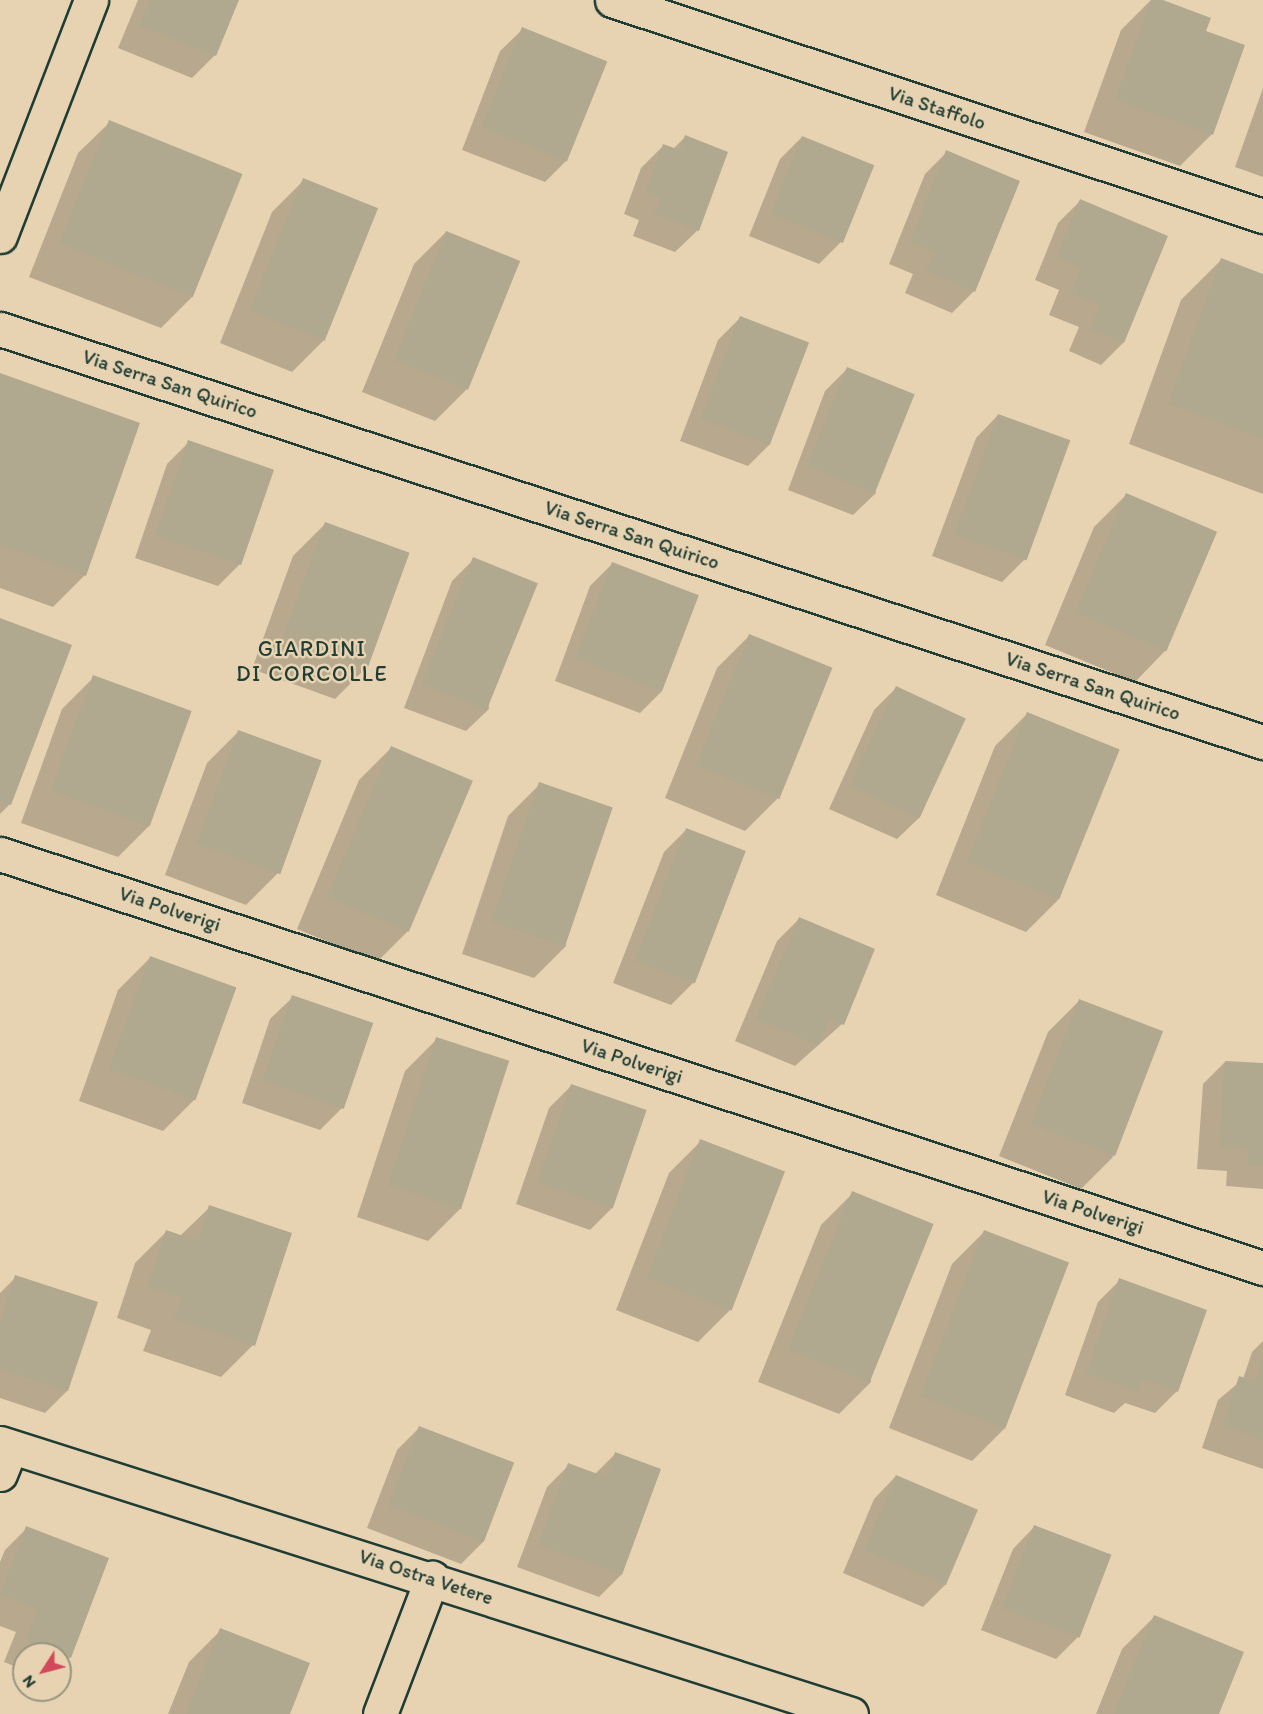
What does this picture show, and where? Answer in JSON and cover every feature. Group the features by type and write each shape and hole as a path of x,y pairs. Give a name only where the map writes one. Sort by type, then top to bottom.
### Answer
{"street":[{"path":"0,236 91,0"},
{"name":"Via Staffolo","path":"612,0 1263,216"},
{"name":"Via Serra San Quirico","path":"0,329 1263,742"},
{"name":"Via Polverigi","path":"0,854 1263,1268"},
{"name":"Via Ostra Vetere","path":"4,1455 432,1578 851,1714"},
{"path":"380,1714 432,1578"}],"building":[{"path":"150,0 239,0 216,56 139,26"},
{"path":"1151,0 1163,0 1211,18 1206,31 1245,45 1213,135 1115,100"},
{"path":"522,27 607,61 567,162 482,127"},
{"path":"109,120 243,174 193,297 59,243"},
{"path":"685,135 728,152 699,231 654,214 660,198 645,192 663,144 680,150"},
{"path":"802,136 874,165 843,243 771,214"},
{"path":"946,150 1020,181 975,292 926,271 934,252 910,242"},
{"path":"303,178 378,208 325,341 249,311"},
{"path":"1080,199 1168,236 1124,343 1090,329 1100,305 1071,293 1080,268 1056,258"},
{"path":"446,231 520,261 468,390 394,360"},
{"path":"1221,258 1263,274 1263,439 1168,404"},
{"path":"740,316 809,343 770,445 701,419"},
{"path":"847,367 915,394 875,494 807,466"},
{"path":"0,373 140,423 86,576 0,545"},
{"path":"998,414 1070,440 1027,561 954,534"},
{"path":"188,440 274,470 241,565 155,535"},
{"path":"1126,493 1217,532 1166,651 1075,613"},
{"path":"325,522 410,553 368,667 283,637"},
{"path":"473,557 538,583 487,710 422,684"},
{"path":"612,562 699,595 662,691 575,658"},
{"path":"0,618 72,645 11,805 0,800"},
{"path":"749,634 832,668 779,799 696,766"},
{"path":"93,675 192,711 150,826 51,791"},
{"path":"896,686 966,719 919,818 850,786"},
{"path":"1027,712 1120,749 1059,900 966,862"},
{"path":"238,730 322,760 280,874 197,844"},
{"path":"391,746 473,781 409,932 327,897"},
{"path":"539,782 613,807 565,946 491,921"},
{"path":"686,828 746,851 695,984 635,961"},
{"path":"799,917 875,949 844,1025 830,1019 818,1045 756,1019"},
{"path":"150,956 236,987 195,1100 109,1069"},
{"path":"292,995 373,1023 344,1109 262,1081"},
{"path":"1079,999 1163,1031 1115,1156 1031,1124"},
{"path":"436,1037 509,1061 461,1209 388,1185"},
{"path":"1225,1061 1263,1063 1263,1166 1247,1165 1249,1149 1219,1147"},
{"path":"571,1084 647,1110 613,1208 537,1182"},
{"path":"700,1139 785,1172 732,1311 647,1278"},
{"path":"852,1191 934,1224 870,1383 788,1350"},
{"path":"209,1205 292,1233 255,1346 174,1319 182,1298 148,1287 166,1230 198,1241"},
{"path":"984,1230 1069,1263 1005,1429 920,1396"},
{"path":"15,1275 98,1302 68,1391 0,1369 0,1323"},
{"path":"1119,1278 1207,1310 1178,1392 1142,1379 1138,1392 1086,1373"},
{"path":"1263,1359 1263,1440 1223,1426 1239,1376 1255,1381"},
{"path":"419,1426 514,1463 484,1542 389,1505"},
{"path":"615,1452 661,1469 622,1575 538,1545 568,1463 606,1477"},
{"path":"896,1475 978,1510 946,1585 864,1550"},
{"path":"1034,1525 1111,1555 1080,1638 1002,1608"},
{"path":"26,1526 109,1558 72,1655 72,1642 26,1640 37,1610 0,1595"},
{"path":"1154,1615 1244,1652 1219,1714 1113,1714"},
{"path":"220,1628 310,1663 290,1714 186,1714"}],"district":[{"name":"GIARDINI DI CORCOLLE","path":"312,660"}]}
